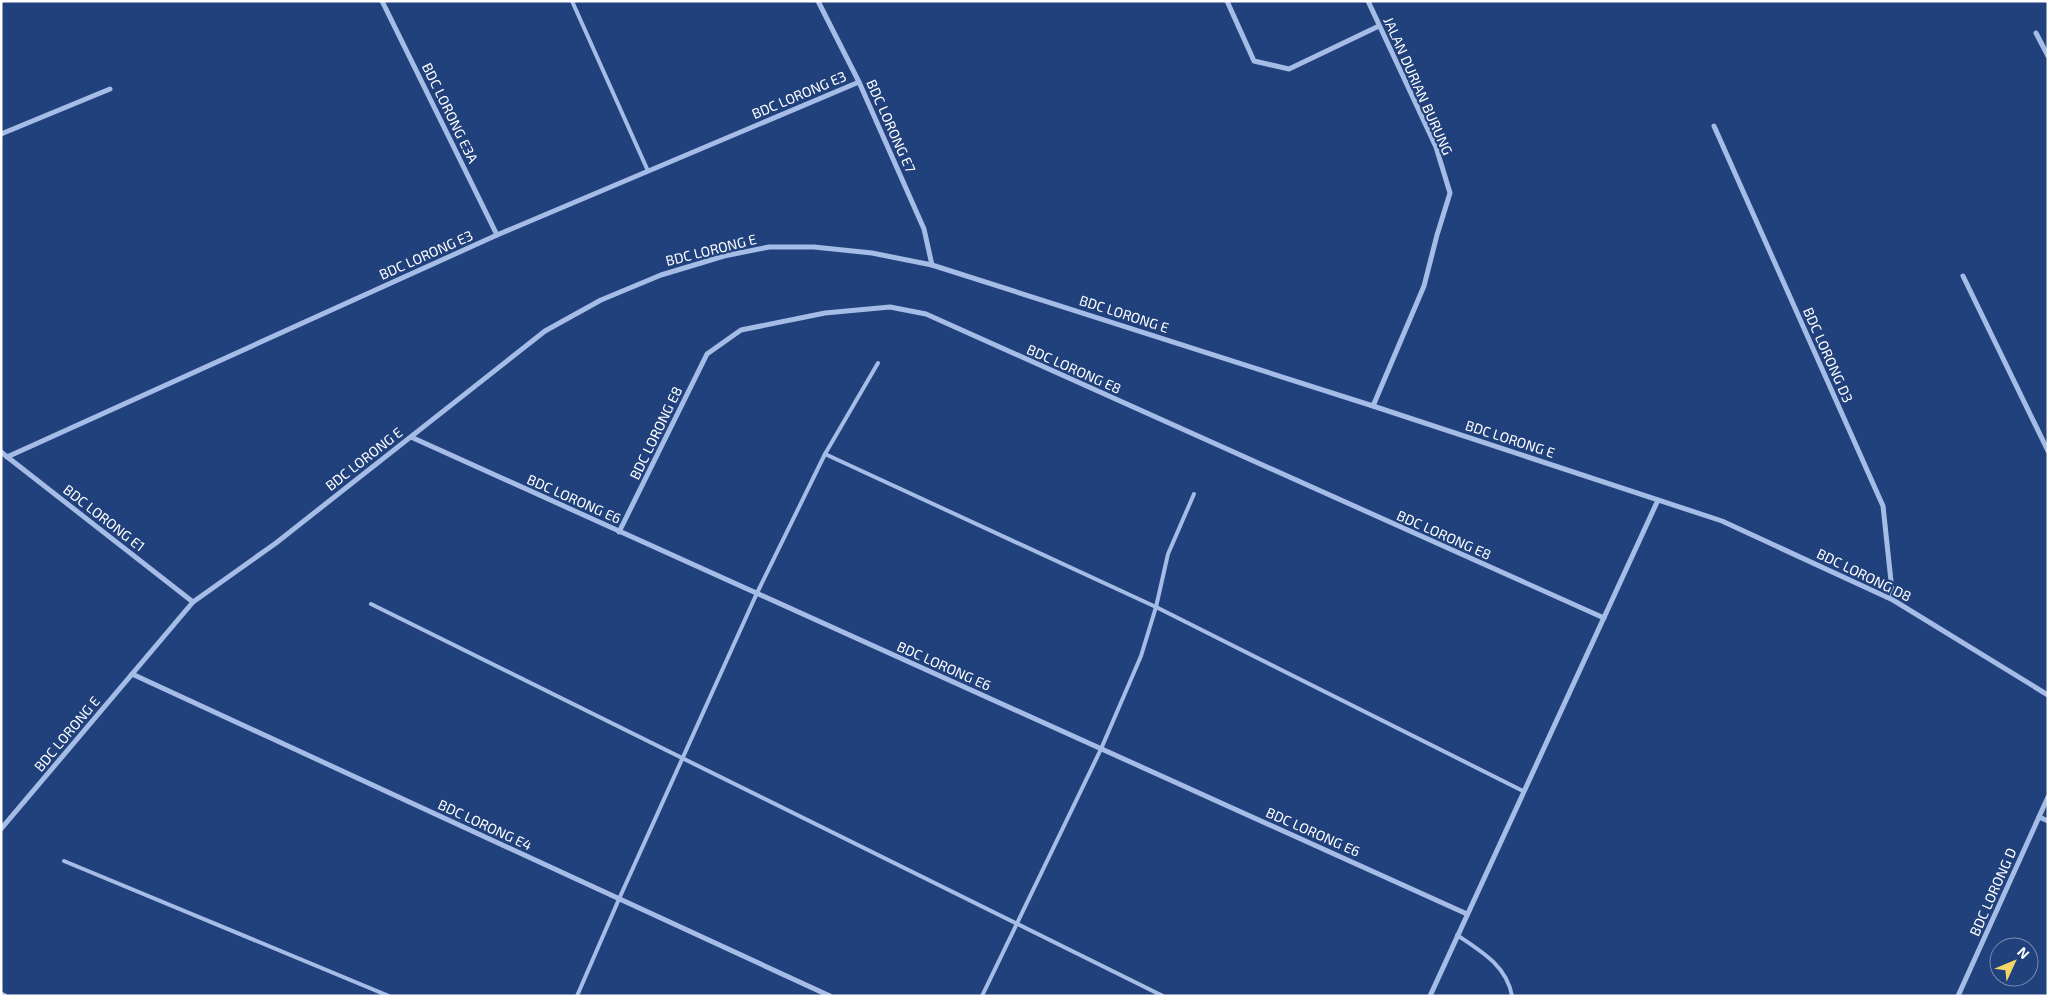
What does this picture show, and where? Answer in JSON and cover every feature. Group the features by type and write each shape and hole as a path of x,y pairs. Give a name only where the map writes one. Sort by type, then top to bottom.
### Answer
{"street":[{"name":"BDC LORONG E3A","path":"382,1 497,235"},
{"name":"BDC LORONG E7","path":"818,1 859,82 924,229 932,265"},
{"path":"1227,1 1254,61 1289,69 1379,26"},
{"name":"JALAN DURIAN BURUNG","path":"1368,1 1436,146 1450,193 1424,286 1373,406"},
{"path":"2036,33 2048,56"},
{"name":"BDC LORONG E3","path":"7,457 497,235 859,82"},
{"path":"1,134 110,89"},
{"name":"BDC LORONG D3","path":"1714,126 1883,506 1893,600"},
{"name":"BDC LORONG E","path":"1,829 193,602 276,543 545,331 601,300 661,275 724,256 769,247 814,247 872,253 932,265 1373,406 1658,500"},
{"path":"1963,276 2048,451"},
{"name":"BDC LORONG E8","path":"620,532 707,354 740,330 825,313 890,307 926,314 1203,440 1604,618"},
{"name":"BDC LORONG E6","path":"411,437 1467,914"},
{"name":"BDC LORONG E1","path":"1,452 193,602"},
{"path":"1430,996 1658,500"},
{"name":"BDC LORONG D8","path":"1658,500 1722,521 1893,600 2047,693"},
{"name":"BDC LORONG E4","path":"132,674 830,996"},
{"name":"BDC LORONG D","path":"1958,996 2048,797"},
{"path":"2039,817 2048,821"},
{"path":"1,994 5,996"}],"lane":[{"path":"572,1 648,171"},
{"path":"578,996 619,898 757,593 825,454 878,362"},
{"path":"825,454 1156,607 1523,791"},
{"path":"982,996 1100,749 1141,656 1156,607 1168,554 1194,494"},
{"path":"371,604 1163,996"},
{"path":"64,861 389,996"},
{"path":"1457,935 1489,956 1510,983 1512,996"}]}
